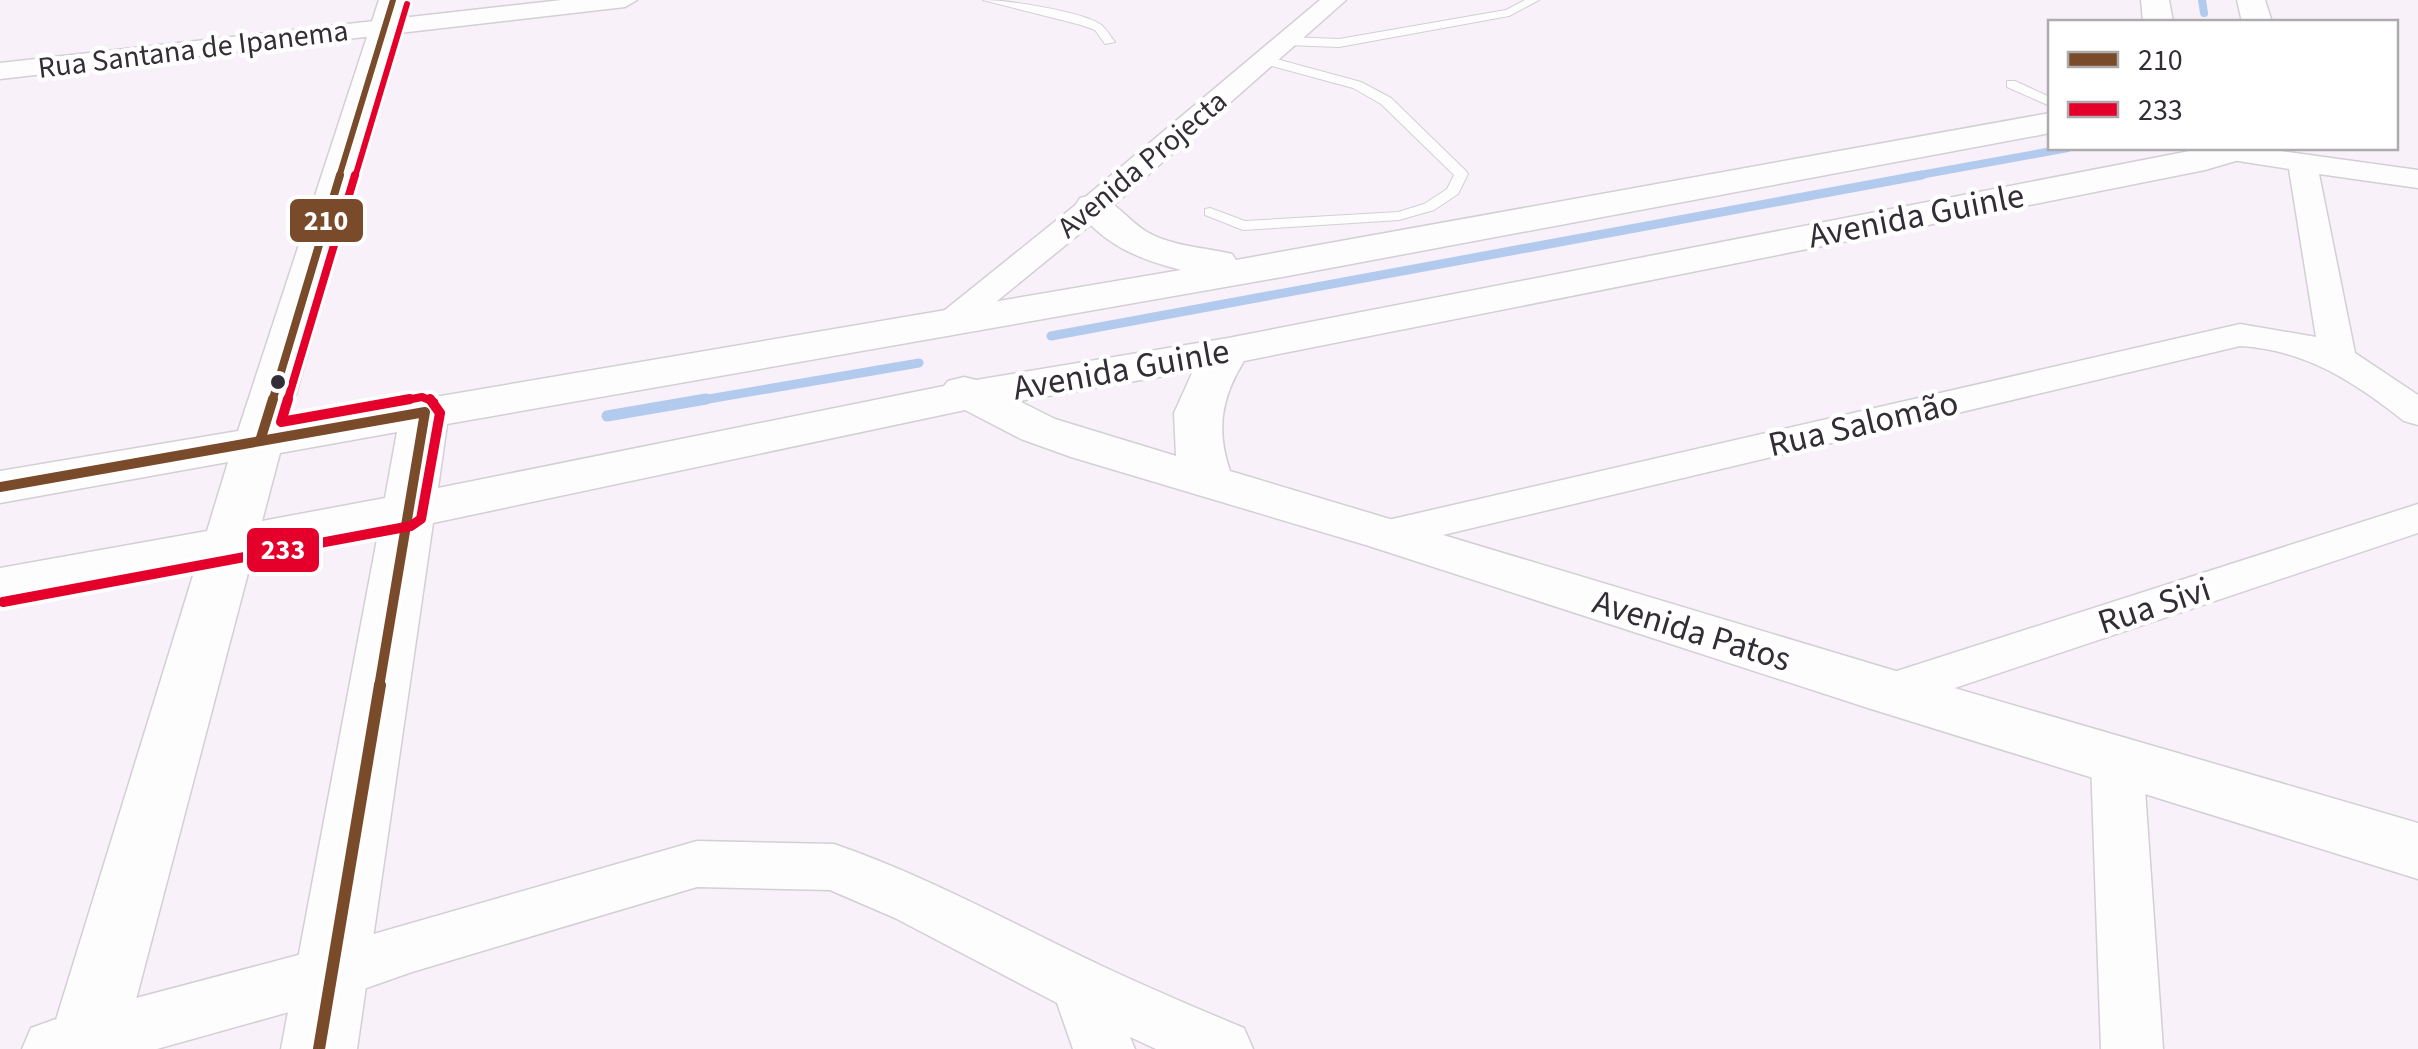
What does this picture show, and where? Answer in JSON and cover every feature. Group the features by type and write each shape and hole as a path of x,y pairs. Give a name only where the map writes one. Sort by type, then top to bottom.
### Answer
{"street":[{"name":"Rua Santana de Ipanema","path":"0,72 390,13 625,0"},
{"name":"Avenida Projecta","path":"947,325 1094,206 1334,0"},
{"path":"75,1046 390,13"},
{"name":"Avenida Guinle","path":"0,487 1684,194 2048,122"},
{"name":"Avenida Guinle","path":"0,587 228,546 970,395 1228,352 2223,150"},
{"path":"2239,150 2304,156 2418,178"},
{"path":"2304,156 2337,355"},
{"path":"1094,206 1111,228 1131,242 1162,254 1254,267"},
{"name":"Avenida Patos","path":"947,325 934,348 948,383 1038,429 2418,851"},
{"name":"Rua Salomão","path":"1388,534 2240,335 2271,335 2307,342 2337,355 2418,413"},
{"path":"1208,480 1196,444 1194,412 1208,380 1228,352"},
{"path":"319,1049 425,412"},
{"name":"Rua Sivi","path":"1889,692 2418,518"},
{"path":"2117,760 2132,1049"},
{"path":"75,1046 697,864 834,867 915,901 1081,986 1222,1049"},
{"path":"1081,986 1104,1049"}],"lane":[{"path":"989,0 1085,22 1099,28 1109,42"},
{"path":"1287,40 1339,43 1509,13 1533,0"},
{"path":"1210,212 1243,226 1399,216 1430,206 1453,191 1462,174 1386,100 1357,85 1265,60"},
{"path":"2011,84 2048,101"}],"waterway":[{"path":"2202,0 2204,13"},
{"path":"1909,177 2057,150"},
{"path":"1051,336 1922,175"},
{"path":"691,402 919,363"},
{"path":"607,416 706,399"}],"transit line":[{"name":"210","path":"260,441 393,0"},
{"name":"233","path":"3,602 411,526 421,519 440,413 433,400 422,397 281,422 407,4"},
{"name":"210","path":"0,487 425,412 319,1049"}]}
